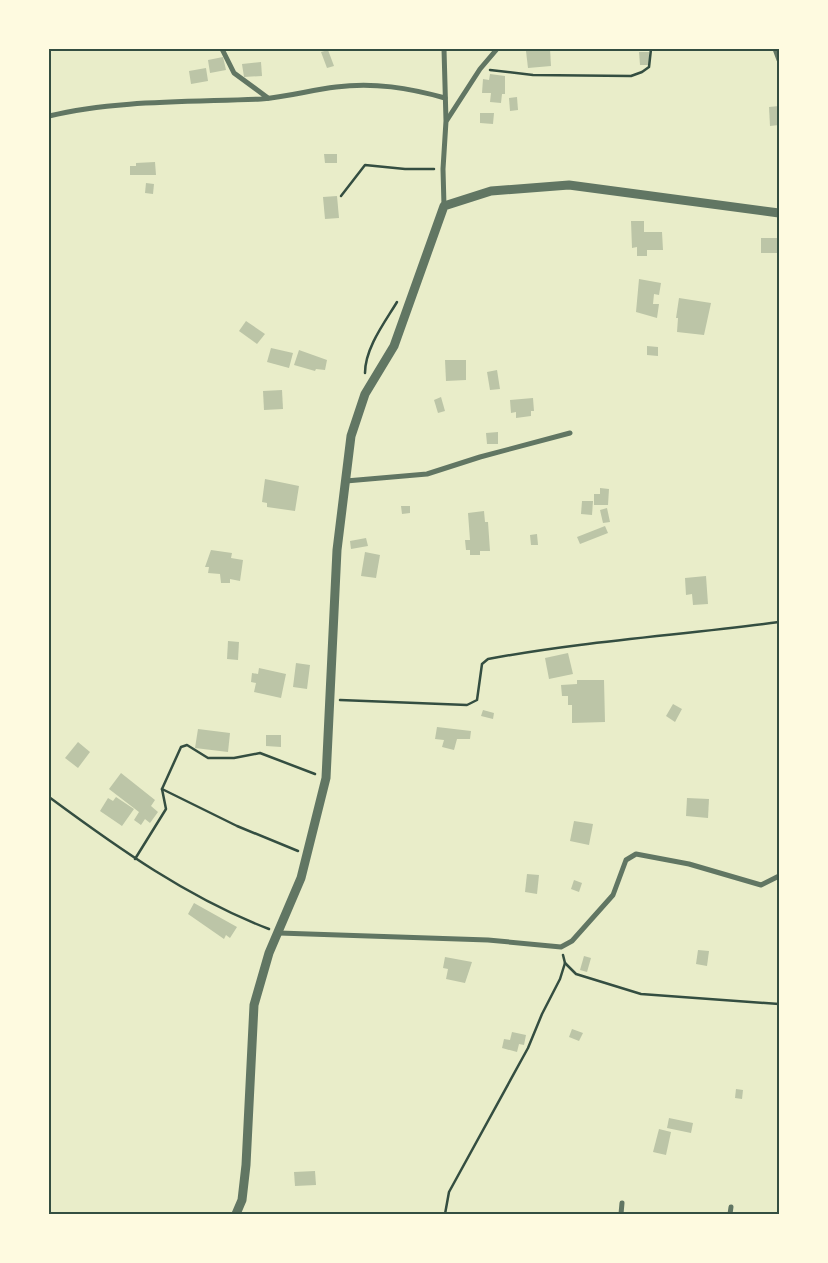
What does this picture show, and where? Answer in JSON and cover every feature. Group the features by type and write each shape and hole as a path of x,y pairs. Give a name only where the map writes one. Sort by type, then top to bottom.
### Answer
{"street":[{"path":"222,49 234,73 269,98"},
{"path":"236,1214 242,1200 246,1165 254,1006 269,953 279,934 301,878 326,778 337,550 352,436 365,394 394,346 444,206 442,169 446,121 444,49"},
{"path":"446,121 480,69 497,49"},
{"path":"775,49 779,60"},
{"path":"49,116 68,111 269,98 336,87 364,85 391,86 445,98"},
{"path":"444,206 491,190 569,185 779,212"},
{"path":"346,481 427,474 480,457 570,433"},
{"path":"279,934 488,940 561,947 572,941 613,895 626,860 636,854 688,864 761,885 779,876"},
{"path":"621,1214 622,1203"},
{"path":"730,1214 731,1207"}],"path":[{"path":"480,69 532,76 631,76 649,67 651,49"},
{"path":"340,196 365,165 406,169 442,169"},
{"path":"365,394 365,363 380,330 400,296"},
{"path":"331,700 467,705 477,700 482,664 488,659 632,637 704,632 779,622"},
{"path":"135,859 166,810 162,789 181,747 186,745 208,758 234,758 260,752 326,778"},
{"path":"162,789 237,826 306,854"},
{"path":"49,797 135,859 239,918 279,934"},
{"path":"561,947 565,962 576,974 641,994 779,1004"},
{"path":"445,1214 449,1192 528,1048 542,1014 560,979 565,962"}],"building":[{"path":"550,49 551,66 528,68 526,51"},
{"path":"328,50 334,66 327,68 321,52"},
{"path":"639,52 649,52 649,65 640,65"},
{"path":"223,57 226,70 210,73 208,60"},
{"path":"261,62 262,76 244,77 242,64"},
{"path":"206,68 208,81 191,84 189,71"},
{"path":"490,74 505,76 505,94 502,94 501,103 490,102 491,93 482,93 483,79 489,80"},
{"path":"517,97 518,110 510,111 509,98"},
{"path":"779,106 779,125 770,126 769,107"},
{"path":"480,113 494,113 493,124 480,123"},
{"path":"324,154 337,154 337,163 325,163"},
{"path":"155,162 156,175 130,175 130,166 136,166 136,163"},
{"path":"146,183 154,184 153,194 145,193"},
{"path":"337,196 339,218 325,219 323,197"},
{"path":"631,221 644,221 644,232 662,232 663,250 647,250 647,256 637,256 637,247 632,248"},
{"path":"761,238 778,238 778,253 761,253"},
{"path":"639,279 661,283 659,295 654,294 653,304 659,304 657,318 636,312"},
{"path":"679,298 711,303 704,335 677,332 678,318 676,318"},
{"path":"246,321 265,334 257,344 239,331"},
{"path":"647,346 658,347 658,356 647,355"},
{"path":"271,348 293,353 289,368 267,362"},
{"path":"299,350 327,360 325,370 316,369 315,371 294,365"},
{"path":"445,360 466,360 466,380 446,381"},
{"path":"497,370 500,389 490,390 487,372"},
{"path":"282,390 283,409 264,410 263,391"},
{"path":"441,397 445,411 438,413 434,400"},
{"path":"533,398 534,411 531,411 531,416 516,418 516,412 511,413 510,400"},
{"path":"498,432 498,444 487,444 486,433"},
{"path":"265,479 299,486 295,511 267,507 267,503 262,502"},
{"path":"600,488 609,489 608,505 594,505 594,494 600,494"},
{"path":"582,501 593,501 592,515 581,514"},
{"path":"401,506 410,506 410,513 402,514"},
{"path":"607,508 610,522 603,523 600,510"},
{"path":"484,511 485,522 488,522 490,551 480,551 480,555 470,555 470,550 466,550 465,540 470,540 468,513"},
{"path":"605,526 608,533 580,544 577,537"},
{"path":"537,534 538,545 531,545 530,535"},
{"path":"366,538 368,546 351,549 350,541"},
{"path":"211,550 232,553 231,558 243,560 240,581 230,579 230,583 221,583 220,574 208,573 209,567 205,567"},
{"path":"365,552 380,555 376,578 361,576"},
{"path":"706,576 708,604 693,605 692,594 686,595 685,578"},
{"path":"228,641 239,642 238,660 227,659"},
{"path":"568,653 573,674 549,679 545,658"},
{"path":"296,663 310,665 307,689 293,687"},
{"path":"259,668 286,674 281,698 254,692 256,683 251,682 252,673 258,674"},
{"path":"577,680 604,680 605,722 572,723 572,705 568,705 568,696 562,696 561,685 577,684"},
{"path":"673,704 682,709 675,722 666,716"},
{"path":"483,710 494,713 493,719 481,716"},
{"path":"437,727 471,731 470,739 457,739 454,750 442,747 444,740 435,739"},
{"path":"198,729 230,733 228,752 195,748"},
{"path":"266,735 281,735 281,747 266,746"},
{"path":"78,742 90,752 78,768 65,758"},
{"path":"121,773 155,800 151,806 158,812 150,823 145,819 141,825 134,820 139,812 109,789"},
{"path":"116,797 134,809 122,826 100,811 108,798 113,801"},
{"path":"687,798 709,799 708,818 686,816"},
{"path":"574,821 593,824 589,845 570,841"},
{"path":"527,874 539,875 537,894 525,892"},
{"path":"574,880 582,883 579,892 571,889"},
{"path":"194,903 237,927 230,938 226,935 224,939 188,914"},
{"path":"698,950 709,951 707,966 696,964"},
{"path":"584,956 591,958 587,972 580,970"},
{"path":"445,957 472,962 465,983 446,979 448,969 443,968"},
{"path":"572,1029 583,1033 579,1041 569,1037"},
{"path":"512,1032 526,1035 524,1045 519,1044 517,1052 502,1048 504,1039 510,1040"},
{"path":"736,1089 743,1090 742,1099 735,1098"},
{"path":"669,1118 693,1123 691,1133 667,1128"},
{"path":"659,1129 671,1132 666,1155 653,1152"},
{"path":"315,1171 316,1185 295,1186 294,1172"}]}
